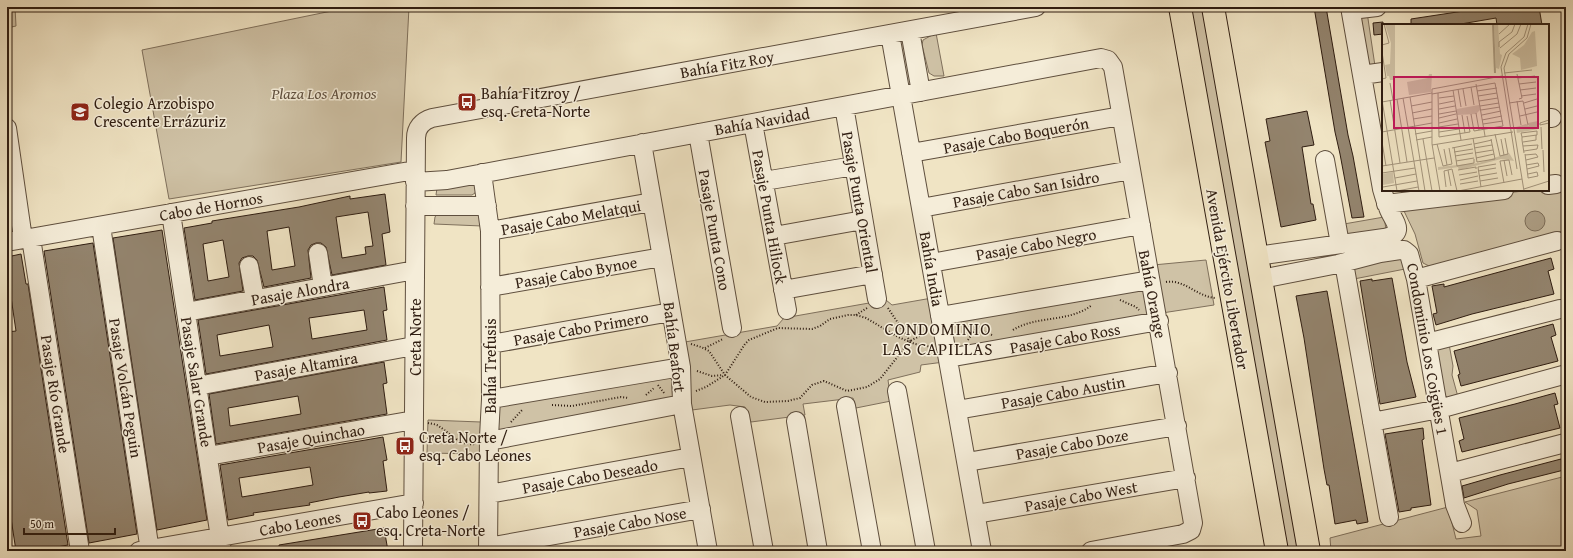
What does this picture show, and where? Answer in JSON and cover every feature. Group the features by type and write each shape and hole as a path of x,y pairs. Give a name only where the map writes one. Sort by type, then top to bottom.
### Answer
{"main road":[{"name":"Avenida Ejército Libertador","path":"1180,7 1277,551"},
{"name":"Avenida Ejército Libertador","path":"1213,7 1309,551"}],"street":[{"name":"Bahía Fitz Roy","path":"420,124 432,118 1036,7"},
{"path":"1377,7 1351,9 1362,75 1378,139 1382,189"},
{"path":"910,31 921,92"},
{"name":"Bahía India","path":"890,34 982,551"},
{"name":"Bahía Navidad","path":"415,176 439,181 1101,58 1108,60"},
{"name":"Bahía Orange","path":"1091,551 1183,534 1191,530 1193,520 1168,373 1154,322 1151,283 1112,64 1108,60"},
{"path":"1362,75 1382,72"},
{"name":"Pasaje Punta Oriental","path":"844,106 877,299"},
{"name":"Pasaje Cabo Boquerón","path":"911,153 1121,116"},
{"name":"Pasaje Punta Hiliock","path":"753,123 787,310"},
{"name":"Creta Norte","path":"413,551 415,176 416,133 420,124"},
{"name":"Pasaje Río Grande","path":"7,128 20,240 80,551"},
{"name":"Pasaje Punta Cono","path":"698,133 732,328"},
{"name":"Bahía Beafort","path":"642,143 681,369 682,404 708,551"},
{"path":"1325,160 1340,244"},
{"path":"764,181 854,166"},
{"name":"Pasaje Cabo San Isidro","path":"921,208 1131,170"},
{"name":"Bahía Trefusis","path":"482,173 490,232 491,399 488,549"},
{"name":"Cabo de Hornos","path":"20,240 171,214 415,176"},
{"path":"1257,256 1391,237 1395,234 1397,225 1386,204 1383,191"},
{"path":"1386,204 1496,191"},
{"name":"Pasaje Cabo Melatqui","path":"490,232 652,202"},
{"path":"415,206 487,206"},
{"name":"Pasaje Salar Grande","path":"171,214 221,544"},
{"path":"774,236 863,220"},
{"name":"Pasaje Cabo Negro","path":"931,263 1141,225"},
{"name":"Pasaje Volcán Peguin","path":"101,226 146,550"},
{"path":"1416,279 1557,241"},
{"name":"Condominio Los Coigües 1","path":"1261,279 1344,263 1375,254 1404,250 1407,251 1411,257 1416,279 1456,508 1462,523"},
{"path":"318,253 324,287"},
{"name":"Pasaje Cabo Bynoe","path":"490,287 662,257"},
{"path":"1344,263 1389,517"},
{"path":"249,266 255,299"},
{"name":"Pasaje Alondra","path":"186,312 415,270"},
{"path":"783,290 873,274"},
{"path":"941,321 1151,283"},
{"path":"1427,343 1560,309"},
{"name":"Pasaje Cabo Primero","path":"491,344 671,312"},
{"name":"Pasaje Cabo Ross","path":"948,358 1154,322"},
{"name":"Pasaje Altamira","path":"197,386 414,346"},
{"path":"491,399 681,369"},
{"name":"Pasaje Cabo Austin","path":"957,410 1168,373"},
{"path":"1372,422 1439,409 1563,375"},
{"path":"897,392 926,551"},
{"path":"489,439 682,404"},
{"path":"846,406 872,551"},
{"path":"740,416 764,551"},
{"name":"Pasaje Quinchao","path":"208,456 414,420"},
{"path":"796,421 818,551"},
{"name":"Pasaje Cabo Doze","path":"966,462 1177,426"},
{"path":"1450,473 1565,443"},
{"name":"Pasaje Cabo Deseado","path":"489,494 691,457"},
{"name":"Pasaje Cabo West","path":"976,514 1186,478"},
{"name":"Cabo Leones","path":"146,550 221,544 414,503"},
{"name":"Pasaje Cabo Nose","path":"488,549 700,509"}],"path":[{"path":"1151,283 1168,281 1184,284 1198,293 1210,298"},
{"path":"877,299 886,304 910,341"},
{"path":"1116,299 1136,306 1154,322"},
{"path":"1009,333 1020,326 1081,313 1094,304"},
{"path":"725,375 749,340 778,328 812,329 830,320 848,315 856,315 866,318 898,337 910,341"},
{"path":"676,342 693,344 709,351 725,375 751,397 765,402 788,401 800,398 812,385 824,381 847,391 867,387 880,379 910,341 932,329 941,321"},
{"path":"970,325 996,335"},
{"path":"641,398 667,376 681,369 690,368 712,376 725,375"},
{"path":"546,404 572,406 621,397 631,399"},
{"path":"432,424 440,427 452,437 469,445 489,439 508,424 526,405"}],"green space":[{"path":"7,7 15,7 16,26 7,28"},
{"name":"Plaza Los Aromos","path":"351,7 409,7 401,162 169,199 142,50"},
{"path":"1186,7 1207,7 1302,551 1284,551"},
{"path":"1367,12 1375,66 1368,67 1360,14"},
{"path":"936,33 944,76 934,76 929,73 922,45 923,40"},
{"path":"472,182 477,189 472,195 436,195 437,188"},
{"path":"1563,186 1563,231 1431,267 1423,263 1415,234 1404,211 1410,204 1523,191 1549,191"},
{"path":"437,214 477,214 481,219 482,226 434,224"},
{"path":"1384,217 1386,229 1346,236 1344,224"},
{"path":"1402,257 1405,269 1354,279 1352,266"},
{"path":"1206,260 1214,305 1162,313 1153,265"},
{"path":"1144,284 1150,320 951,353 947,319"},
{"path":"932,298 944,362 921,365 920,372 888,380 891,401 856,408 853,398 803,404 805,415 751,422 745,407 730,405 692,410 685,342 777,326 784,318 886,300 892,305"},
{"path":"1449,344 1453,366 1452,375 1458,397 1450,399 1443,396 1435,351 1440,346"},
{"path":"671,373 673,402 498,434 499,402"},
{"path":"428,420 481,422 480,454 427,453"},
{"path":"1566,476 1566,551 1331,551 1330,538 1448,507 1456,539 1481,536 1477,510 1465,502"}],"shaded area":[{"path":"1535,211 1542,214 1545,221 1542,228 1535,231 1528,228 1525,221 1528,214"}],"building":[{"path":"1314,7 1326,7 1364,217 1352,218 1335,132"},
{"path":"1490,7 1539,7 1542,24 1497,24 1496,18 1461,24 1411,24 1411,19"},
{"path":"1383,22 1382,34 1374,35 1373,23"},
{"path":"1307,111 1314,145 1302,147 1311,204 1313,204 1316,220 1281,227 1265,142 1270,141 1266,119"},
{"path":"385,194 390,232 382,234 386,265 332,275 326,247 321,243 316,243 311,245 308,250 311,278 264,287 257,260 253,256 248,256 242,258 239,263 243,291 195,300 184,228 212,223 212,221 299,207 350,196 350,199","holes":["368,212 373,246 365,247 366,254 342,258 336,217","289,227 295,266 272,270 267,231","223,240 229,277 208,281 203,244"]},
{"path":"162,230 207,520 157,530 113,238"},
{"path":"93,243 137,534 89,543 44,251"},
{"path":"21,254 26,284 28,284 68,545 35,551 16,551 7,492 7,332 16,331 7,270 7,257"},
{"path":"1551,258 1554,269 1548,271 1554,294 1472,314 1436,325 1433,314 1437,313 1432,286 1444,284 1444,287"},
{"path":"1392,278 1407,362 1416,397 1380,404 1360,281"},
{"path":"384,287 387,310 383,311 387,340 206,374 198,320","holes":["364,310 367,330 312,339 309,318","269,325 273,347 220,356 217,335"]},
{"path":"1327,291 1368,522 1357,524 1356,520 1335,524 1329,485 1327,485 1324,469 1296,296"},
{"path":"1553,324 1556,335 1551,337 1558,361 1461,386 1458,375 1460,374 1454,351"},
{"path":"384,362 387,383 383,384 387,414 216,444 209,394","holes":["298,396 301,414 230,426 228,408"]},
{"path":"1555,393 1558,404 1554,405 1560,428 1462,452 1459,441 1464,439 1459,418"},
{"path":"1423,428 1424,439 1422,440 1431,505 1411,508 1411,510 1399,512 1385,434"},
{"path":"383,437 387,460 383,461 387,491 369,492 339,497 309,503 310,505 253,513 254,515 228,520 220,465","holes":["310,467 313,485 242,497 239,478"]},
{"path":"1561,459 1564,470 1508,484 1464,498 1462,486"},
{"path":"384,528 388,551 369,551 369,549 357,551 279,551 279,545"}],"place":[{"name":"Bahía Fitzroy / esq. Creta-Norte","path":"467,102"},
{"name":"Colegio Arzobispo Crescente Errázuriz","path":"80,112"},
{"name":"Creta Norte / esq. Cabo Leones","path":"405,446"},
{"name":"Cabo Leones / esq. Creta-Norte","path":"362,521"}],"district":[{"name":"CONDOMINIO LAS CAPILLAS","path":"938,338"}]}
